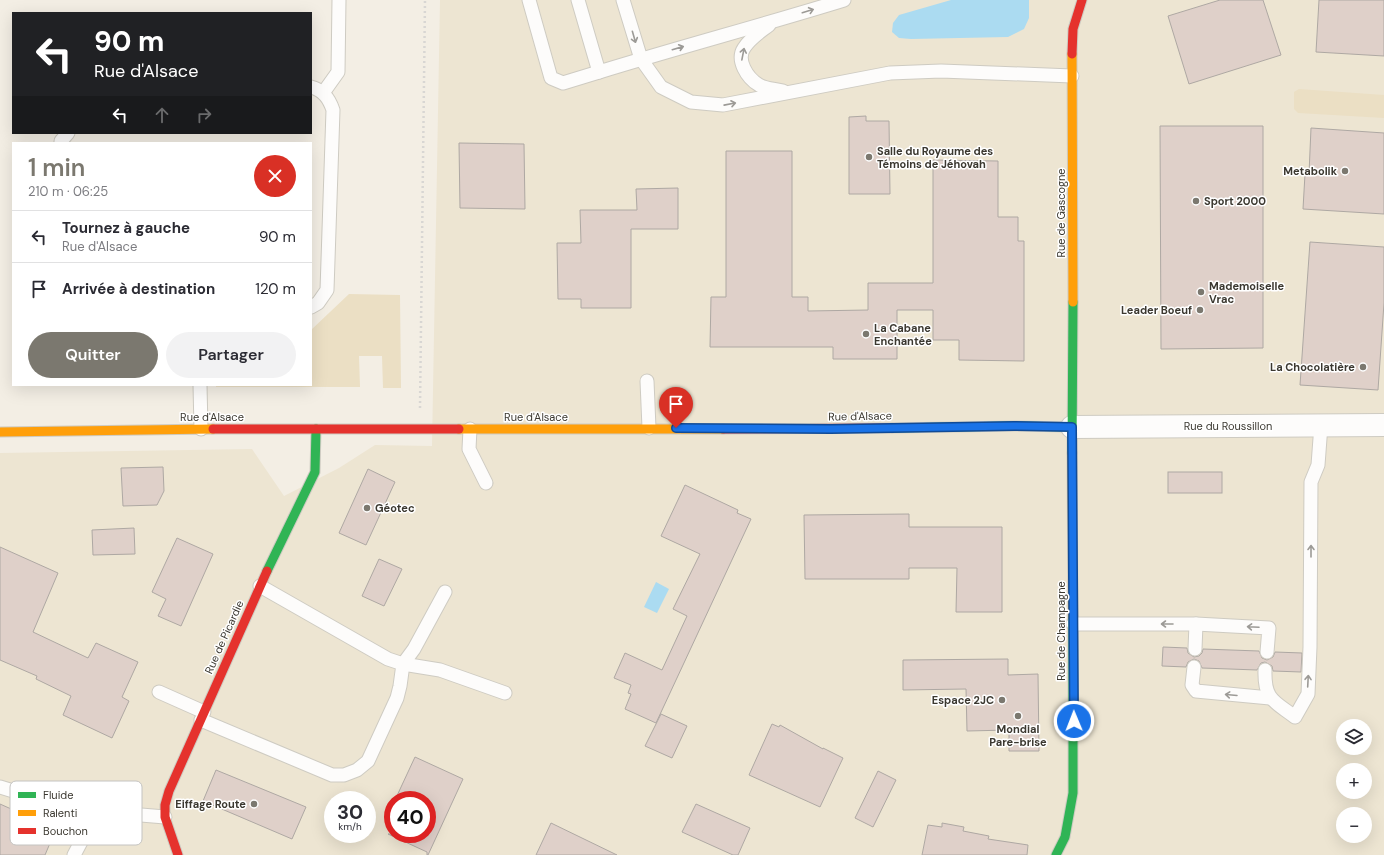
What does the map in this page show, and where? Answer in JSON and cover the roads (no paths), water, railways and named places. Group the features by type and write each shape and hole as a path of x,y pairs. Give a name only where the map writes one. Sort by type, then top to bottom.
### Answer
{"street":[{"name":"Rue de Gascogne","path":"1072,427 1073,30 1082,0"},
{"name":"Rue du Roussillon","path":"1072,427 1384,425"},
{"name":"Rue d'Alsace","path":"0,432 200,429 831,429 1014,426 1072,427"},
{"name":"Rue de Champagne","path":"1056,855 1065,837 1073,793 1072,427"},
{"name":"Rue de Picardie","path":"178,855 165,818 165,805 169,791 260,586 315,472 316,429"}],"lane":[{"path":"323,93 338,72 339,0"},
{"path":"529,0 551,78 563,83 844,0"},
{"path":"578,0 599,72"},
{"path":"624,0 641,59 661,87 691,102 722,105 890,73 941,72 1072,76"},
{"path":"772,22 752,38 743,49 742,63 748,75 759,85 788,92"},
{"path":"312,88 323,93 330,101 333,110 327,290 318,303 312,306"},
{"path":"61,142 67,134"},
{"path":"647,381 649,428"},
{"path":"200,386 200,429"},
{"path":"1194,667 1192,685 1196,691 1270,698 1296,717 1308,694 1310,647 1311,482 1318,465 1321,425"},
{"path":"470,429 469,449 486,483"},
{"path":"260,586 388,659 403,664 440,670 505,693"},
{"path":"159,692 202,716 332,775 344,775 357,770 368,761 397,698 403,664 414,649 445,592"},
{"path":"1073,624 1196,624 1269,628 1268,652"},
{"path":"1195,649 1196,624"},
{"path":"1265,670 1265,684 1270,698"},
{"path":"0,787 10,790"},
{"path":"142,816 165,818"},
{"path":"74,855 79,845"}],"water":[{"path":"951,0 1029,0 1029,18 1024,29 1008,37 911,39 899,38 892,32 893,23 899,15"},
{"path":"656,582 669,589 657,613 644,607"}],"place":[{"name":"Salle du Royaume des Témoins de Jéhovah","path":"869,157"},
{"name":"Metabolik","path":"1345,171"},
{"name":"Sport 2000","path":"1196,201"},
{"name":"Mademoiselle Vrac","path":"1201,292"},
{"name":"Leader Boeuf","path":"1200,310"},
{"name":"La Cabane Enchantée","path":"866,334"},
{"name":"La Chocolatière","path":"1363,367"},
{"name":"Géotec","path":"367,508"},
{"name":"Espace 2JC","path":"1002,700"},
{"name":"Mondial Pare-brise","path":"1018,716"},
{"name":"Eiffage Route","path":"254,804"}]}
